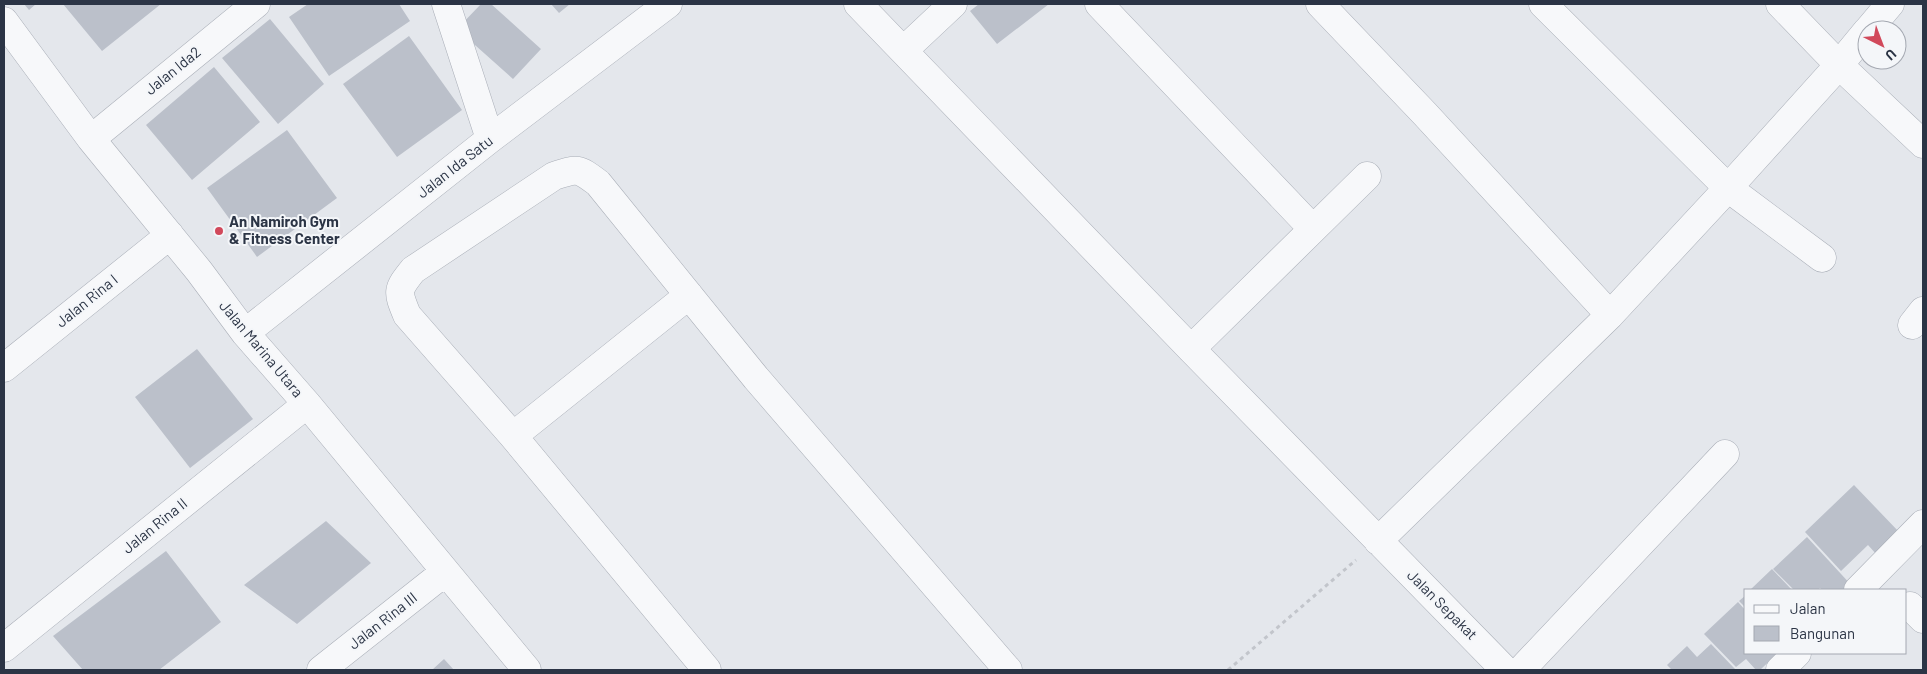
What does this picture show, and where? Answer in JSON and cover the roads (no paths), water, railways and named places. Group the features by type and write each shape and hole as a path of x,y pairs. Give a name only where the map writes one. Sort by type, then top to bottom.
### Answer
{"street":[{"name":"Jalan Ida2","path":"90,139 256,4"},
{"name":"Jalan Ida Satu","path":"245,333 490,139 668,4"},
{"name":"Jalan Sepakat","path":"858,4 1191,349 1505,670"},
{"path":"904,50 953,4"},
{"path":"1099,4 1312,228"},
{"path":"1320,4 1425,114 1610,315"},
{"path":"1543,4 1728,188 1822,258"},
{"path":"1780,4 1839,65 1923,144"},
{"path":"1876,20 1890,4"},
{"path":"456,9 490,139"},
{"name":"Jalan Marina Utara","path":"4,21 90,139 170,235 245,333 307,404 527,670"},
{"path":"1378,541 1610,315 1728,188 1857,42"},
{"path":"707,670 513,436 407,315 400,299 400,286 413,270 554,176 573,169 584,172 598,183 756,378 1008,670"},
{"path":"1191,349 1366,176"},
{"name":"Jalan Rina I","path":"4,368 170,235"},
{"path":"513,436 689,295"},
{"name":"Jalan Rina II","path":"4,648 307,404"},
{"path":"1521,670 1725,454"},
{"path":"1859,589 1923,524"},
{"name":"Jalan Rina III","path":"321,670 445,572"},
{"path":"1780,670 1796,654"}],"place":[{"name":"An Namiroh Gym & Fitness Center","path":"219,231"}]}
